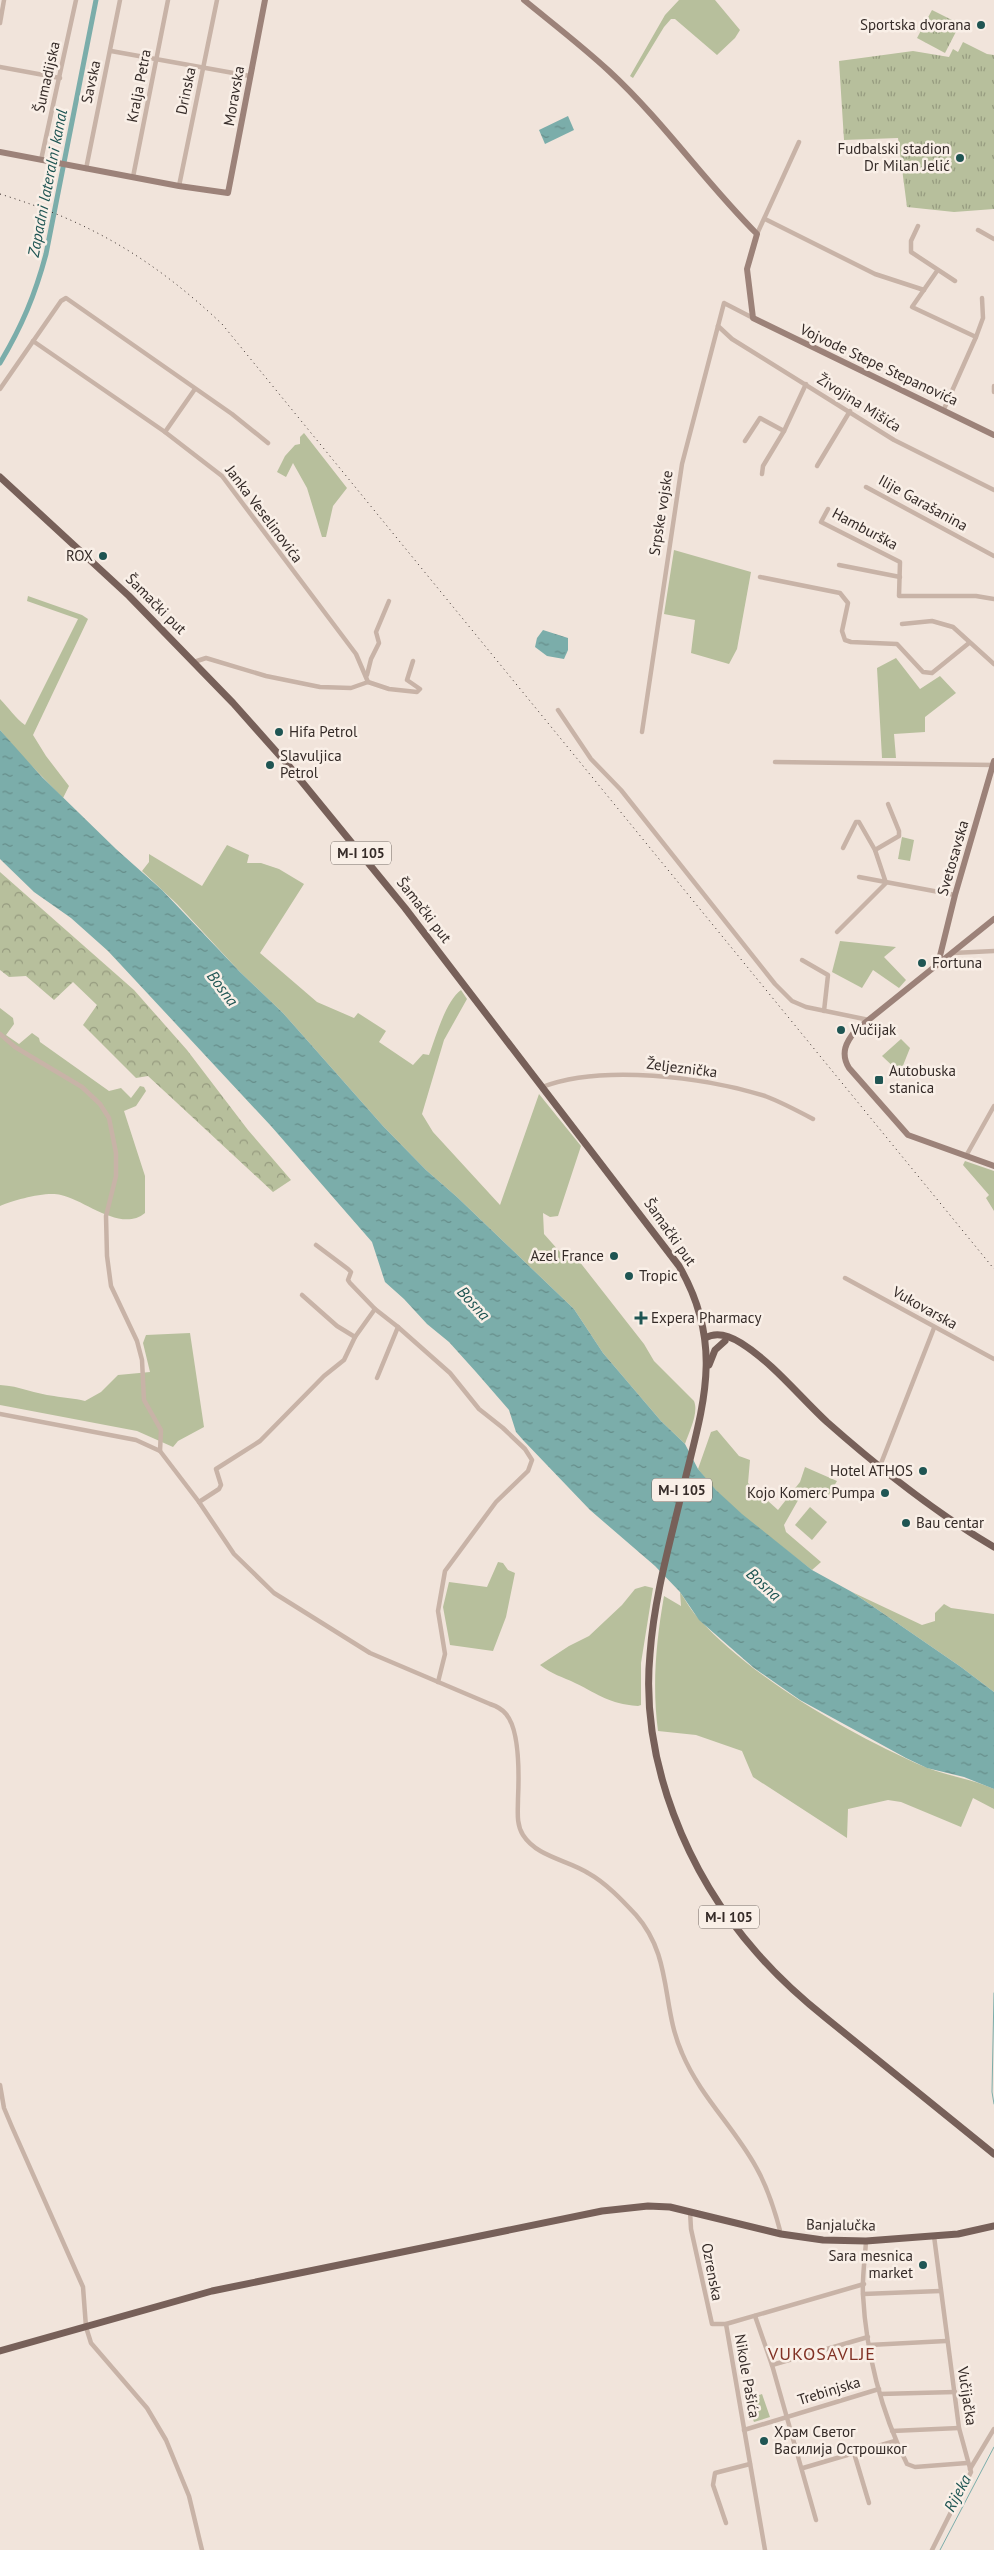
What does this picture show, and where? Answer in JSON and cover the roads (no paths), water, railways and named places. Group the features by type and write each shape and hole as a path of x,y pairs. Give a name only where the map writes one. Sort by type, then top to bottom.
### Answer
{"main road":[{"name":"Šamački put","path":"0,477 87,555 194,662 289,766 351,840 674,1257 694,1294 705,1338"},
{"path":"705,1338 715,1334 739,1341 880,1466 942,1514 994,1547"},
{"path":"705,1338 714,1342 739,1341"},
{"name":"M-I 105","path":"705,1338 707,1370 704,1403 661,1578 649,1655 648,1687 653,1732 671,1805 693,1858 711,1889 756,1953 798,1995 994,2154"},
{"path":"707,1370 715,1350 725,1341"},
{"name":"Banjalučka","path":"0,2352 212,2291 525,2225 602,2211 648,2206 690,2210 781,2234 824,2240 866,2241 934,2236 971,2232 994,2226"}],"street":[{"path":"0,23 4,0"},
{"name":"Šumadijska","path":"41,160 76,0"},
{"name":"Savska","path":"86,169 120,0"},
{"name":"Kralja Petra","path":"133,177 168,0"},
{"name":"Drinska","path":"179,186 217,0"},
{"name":"Moravska","path":"179,186 225,194 230,188 265,0"},
{"path":"524,0 609,71 691,159 722,200 757,234"},
{"path":"111,50 250,76"},
{"path":"0,67 60,78"},
{"path":"753,318 747,269 757,234 799,142"},
{"path":"0,152 179,186"},
{"path":"765,219 875,274 924,290"},
{"path":"918,226 911,241 911,252 937,271 955,281"},
{"path":"978,230 994,238"},
{"path":"937,271 912,307 976,337"},
{"path":"0,389 61,301 66,298 268,443"},
{"path":"944,409 983,318 982,298"},
{"name":"Srpske vojske","path":"642,732 682,464 724,303 753,318"},
{"name":"Vojvode Stepe Stepanovića","path":"753,318 994,434"},
{"name":"Živojina Mišića","path":"718,326 732,339 919,454 994,490"},
{"name":"Janka Veselinovića","path":"33,342 165,432 222,476 356,654 367,675 368,682"},
{"path":"762,474 763,466 784,431 806,384"},
{"path":"994,386 994,392"},
{"path":"165,432 195,389"},
{"path":"817,466 850,412"},
{"path":"745,441 760,418 784,431"},
{"name":"Ilije Garašanina","path":"866,487 994,556"},
{"name":"Hamburška","path":"828,509 821,522 900,562 901,597 976,596 994,599"},
{"path":"839,565 900,577"},
{"path":"760,577 840,593 848,603 841,634 846,640 852,642 897,644 923,672 932,673 969,643"},
{"path":"367,675 371,659 379,644 376,632 389,601"},
{"path":"902,624 938,622 960,632 969,643 994,664"},
{"path":"194,662 206,658 266,676 320,687 351,688 368,682 389,690 418,692 420,689 407,680 413,661"},
{"path":"558,710 586,753 621,790 775,984 792,1001 824,1011 869,1020"},
{"path":"775,762 994,764"},
{"name":"Svetosavska","path":"938,964 955,895 994,764"},
{"path":"875,850 899,836 900,831 888,804"},
{"path":"843,848 856,822 875,850 886,883"},
{"path":"859,877 955,895"},
{"path":"837,932 886,883"},
{"path":"994,920 856,1030 846,1044 846,1063 855,1076 908,1135 994,1166"},
{"path":"953,953 994,951"},
{"path":"802,960 828,975 824,1011"},
{"path":"0,1034 15,1047 82,1087 100,1104 109,1118 116,1153 116,1176 106,1216 107,1256 111,1286 137,1341 142,1360 144,1400 161,1430 160,1451"},
{"name":"Željeznička","path":"542,1087 557,1081 603,1075 707,1082 767,1097 814,1119"},
{"path":"966,1156 994,1106"},
{"path":"316,1245 348,1269 351,1272 348,1280 350,1283 375,1309 450,1373 479,1409 525,1449 532,1460 528,1471 496,1502 446,1571 438,1611 445,1654 438,1682"},
{"name":"Vukovarska","path":"845,1278 994,1359"},
{"path":"302,1295 337,1326 355,1337"},
{"path":"199,1502 219,1489 221,1485 216,1469 260,1441 324,1376 344,1360 355,1337 375,1309"},
{"path":"378,1378 398,1327"},
{"path":"880,1466 934,1328"},
{"path":"0,1414 136,1440 160,1451 199,1502 234,1554 274,1593 370,1653 490,1704 506,1713 509,1717 518,1758 518,1818 523,1835 543,1852 587,1872 600,1881 636,1915 652,1936 662,1960 672,2020 682,2053 707,2098 756,2166 766,2187 781,2234"},
{"path":"0,2085 4,2108 83,2287 86,2327 91,2343 147,2408 166,2440 189,2496 202,2550"},
{"name":"Ozrenska","path":"690,2210 691,2229 710,2322 715,2325 726,2324"},
{"name":"Vučijačka","path":"934,2236 946,2341 959,2428 970,2469"},
{"path":"866,2241 863,2294 869,2345 880,2391 896,2441 907,2464 915,2466 967,2463"},
{"path":"726,2324 864,2284"},
{"path":"863,2294 940,2291"},
{"path":"755,2316 803,2468 816,2520"},
{"name":"Nikole Pašića","path":"726,2324 765,2550"},
{"path":"772,2365 868,2336"},
{"path":"869,2345 946,2341"},
{"name":"Trebinjska","path":"744,2430 786,2416 880,2391 955,2392"},
{"path":"892,2431 959,2428"},
{"path":"932,2550 970,2475 970,2469 994,2429"},
{"path":"803,2468 896,2441"},
{"path":"854,2453 869,2503"},
{"path":"726,2523 713,2485 715,2473 750,2464"}],"water":[{"path":"568,116 574,130 545,144 539,130"},
{"path":"543,630 568,638 568,650 564,659 547,656 535,647 537,638"},
{"name":"Bosna","path":"0,730 41,776 116,849 162,890 240,972 283,1013 383,1126 426,1170 457,1197 574,1309 603,1353 661,1421 685,1444 698,1469 716,1490 742,1514 812,1570 852,1592 994,1692 994,1789 964,1777 927,1768 906,1758 800,1700 754,1668 699,1620 680,1592 655,1566 590,1510 523,1440 516,1432 509,1410 476,1372 449,1342 427,1324 385,1282 372,1242 271,1126 108,951 71,918 34,892 0,859"}],"waterway":[{"name":"Zapadni lateralni kanal","path":"0,363 27,310 46,254 96,0"},
{"name":"Rijeka","path":"994,1993 992,2092 994,2104"},
{"name":"Rijeka","path":"940,2550 994,2447"}],"railway":[{"path":"0,194 63,217 119,245 171,280 222,324 994,1269"}],"place":[{"name":"Sportska dvorana","path":"981,25"},
{"name":"Fudbalski stadion Dr Milan Jelić","path":"960,158"},
{"name":"ROX","path":"103,556"},
{"name":"Hifa Petrol","path":"279,732"},
{"name":"Slavuljica Petrol","path":"270,765"},
{"name":"Fortuna","path":"922,963"},
{"name":"Vučijak","path":"841,1030"},
{"name":"Autobuska stanica","path":"879,1080"},
{"name":"Azel France","path":"614,1256"},
{"name":"Tropic","path":"629,1276"},
{"name":"Expera Pharmacy","path":"641,1318"},
{"name":"Hotel ATHOS","path":"923,1471"},
{"name":"Kojo Komerc Pumpa","path":"885,1493"},
{"name":"Bau centar","path":"906,1523"},
{"name":"Sara mesnica market","path":"923,2265"},
{"name":"Храм Светог Василија Острошког","path":"764,2441"}],"district":[{"name":"VUKOSAVLJE","path":"822,2354"}]}
